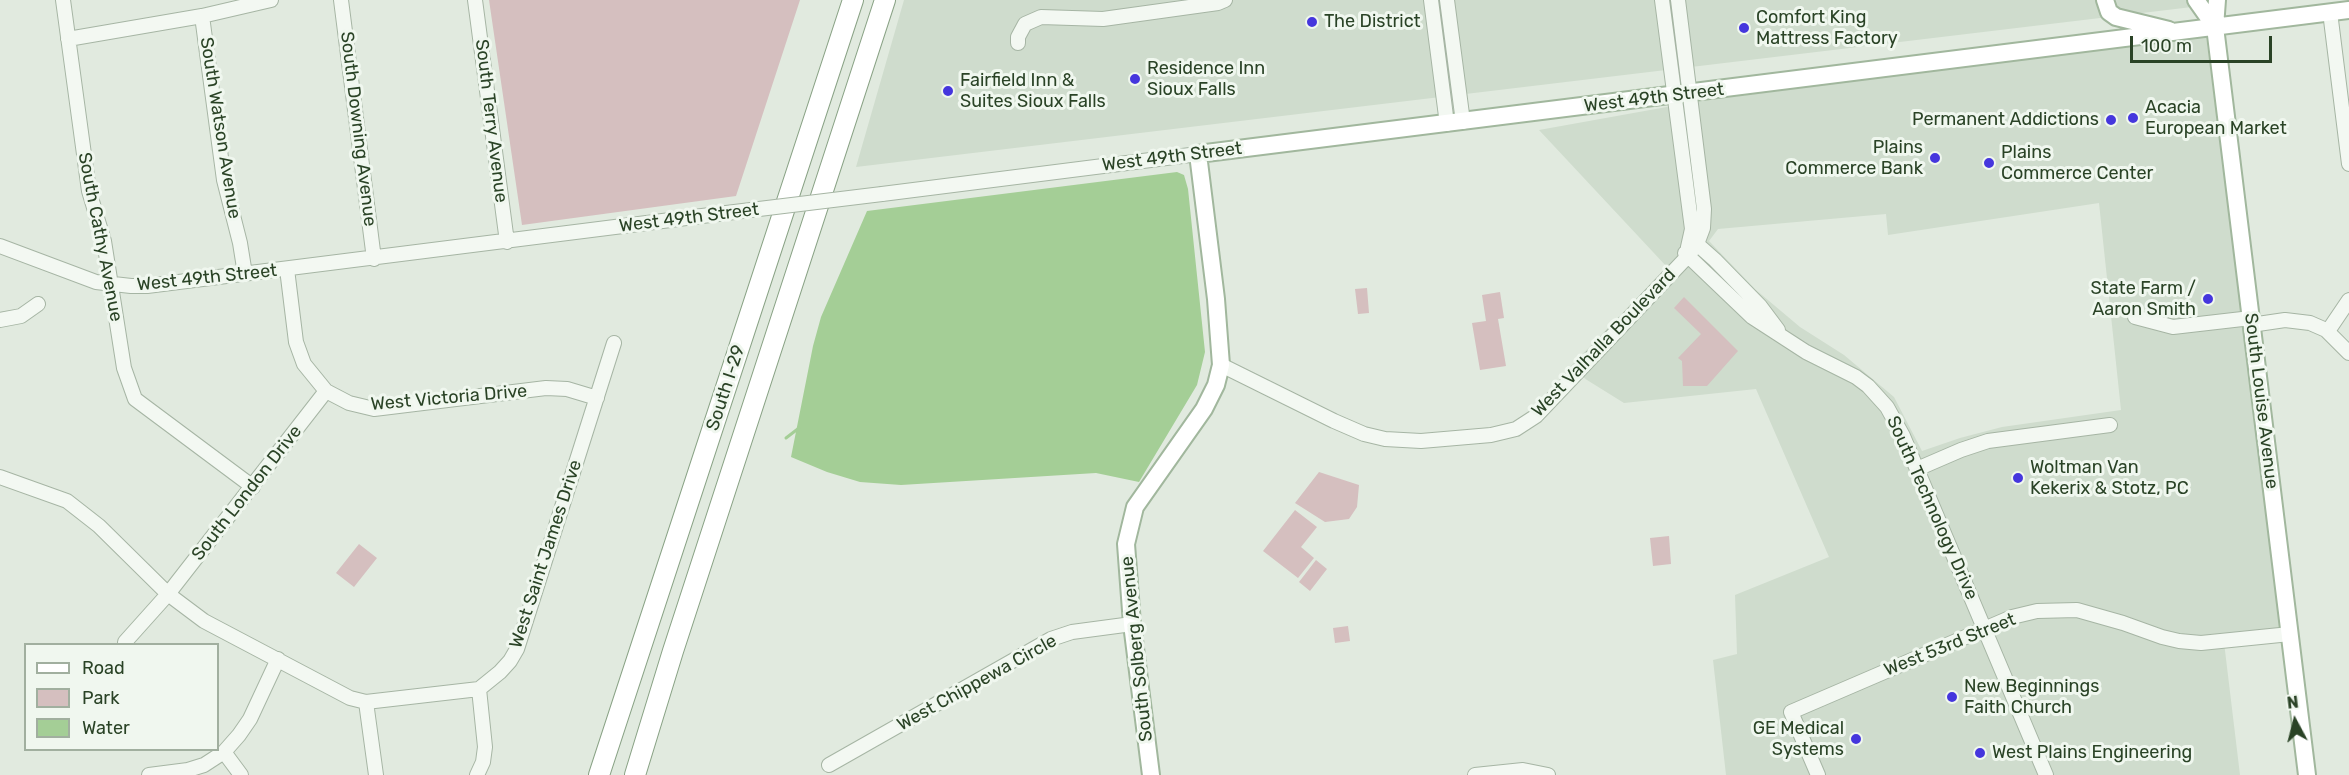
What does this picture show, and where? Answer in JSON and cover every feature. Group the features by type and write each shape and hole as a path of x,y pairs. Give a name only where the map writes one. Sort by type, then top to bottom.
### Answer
{"highway":[{"name":"South I-29","path":"599,775 853,0"},
{"name":"South I-29","path":"635,775 673,651 885,0"}],"main road":[{"path":"2105,0 2107,9 2116,17 2176,32"},
{"name":"South Louise Avenue","path":"2196,0 2215,27"},
{"name":"South Louise Avenue","path":"2217,0 2215,27 2307,775"},
{"name":"West 49th Street","path":"1198,154 2349,10"},
{"name":"South Solberg Avenue","path":"1151,775 1132,624 1126,544 1132,516 1144,492 1204,409 1216,384 1221,365 1216,299 1198,154"}],"street":[{"name":"South Cathy Avenue","path":"63,0 89,191 104,241 123,368 135,399 253,487"},
{"path":"68,39 202,16 271,0"},
{"name":"South Downing Avenue","path":"341,0 374,259"},
{"name":"South Terry Avenue","path":"475,0 507,242"},
{"path":"1018,43 1018,37 1025,24 1041,17 1103,19 1218,3 1225,0"},
{"path":"1431,0 1455,123"},
{"path":"1447,0 1455,123"},
{"path":"1662,0 1682,94"},
{"path":"1678,0 1682,94"},
{"path":"2330,12 2349,164"},
{"name":"South Watson Avenue","path":"202,16 224,180 240,243 245,274"},
{"name":"West Valhalla Boulevard","path":"1221,365 1334,421 1384,440 1421,441 1503,433 1526,424 1545,408 1688,252 1703,228 1704,210 1682,94"},
{"name":"West 49th Street","path":"0,246 75,275 110,285 147,286 1198,154"},
{"name":"South Technology Drive","path":"1688,252 1752,317 1806,352 1856,377 1873,391 1894,419 2046,775"},
{"name":"West Victoria Drive","path":"287,269 296,342 304,364 326,391 349,403 374,409 546,388 567,389 597,399"},
{"path":"2328,331 2349,300"},
{"path":"0,320 21,316 38,304"},
{"path":"2135,317 2173,327 2251,321 2310,323 2328,331 2349,353"},
{"name":"West Saint James Drive","path":"479,689 500,672 517,649 614,343"},
{"name":"South London Drive","path":"125,642 168,594 326,391"},
{"path":"1917,469 1988,441 2110,425"},
{"path":"0,477 67,501 84,513 168,594 204,621 350,698 366,702 479,689 485,747 483,762 477,775"},
{"name":"West 53rd Street","path":"1818,775 1791,712 2012,617 2037,611 2061,609 2091,613 2179,641 2213,642 2290,634"},
{"name":"West Chippewa Circle","path":"830,765 1051,639 1072,632 1132,624"},
{"path":"149,775 188,770 204,765 224,752 250,719 278,659"},
{"path":"366,702 376,775"},
{"path":"224,752 241,775"},
{"path":"1475,775 1523,770 1548,775"}],"shaded area":[{"path":"904,0 2191,0 2192,7 856,167"},
{"path":"2206,36 2284,627 2223,634 2240,775 1726,775 1713,660 1737,654 1735,595 1829,557 1756,389 1624,403 1570,367 1667,267 1539,130 1700,101","holes":["2099,203 2121,410 2002,427 1922,451 1894,397 1844,355 1800,327 1756,290 1709,241 1718,229 1886,214 1888,235"]}],"green space":[{"path":"489,0 800,0 736,196 522,225"},
{"path":"1367,288 1369,313 1358,314 1355,289"},
{"path":"1500,292 1504,318 1498,319 1506,366 1480,370 1472,323 1486,321 1482,295"},
{"path":"1684,297 1738,351 1707,386 1683,386 1682,361 1678,358 1701,334 1674,308"},
{"path":"1319,472 1359,485 1357,507 1349,519 1325,522 1295,503"},
{"path":"1295,510 1317,527 1301,547 1314,558 1298,578 1263,551"},
{"path":"1669,536 1671,564 1653,566 1650,538"},
{"path":"359,544 377,558 354,587 336,573"},
{"path":"1316,560 1327,569 1310,591 1299,582"},
{"path":"1348,626 1350,641 1335,643 1333,628"}],"water":[{"path":"1177,172 1184,175 1188,189 1205,352 1197,385 1139,482 1096,473 901,485 860,482 827,472 791,457 821,317 867,211"}],"waterway":[{"path":"786,438 799,428"}],"place":[{"name":"The District","path":"1312,22"},
{"name":"Comfort King Mattress Factory","path":"1744,28"},
{"name":"Residence Inn Sioux Falls","path":"1135,79"},
{"name":"Fairfield Inn & Suites Sioux Falls","path":"948,91"},
{"name":"Acacia European Market","path":"2133,118"},
{"name":"Permanent Addictions","path":"2111,120"},
{"name":"Plains Commerce Bank","path":"1935,158"},
{"name":"Plains Commerce Center","path":"1989,163"},
{"name":"State Farm / Aaron Smith","path":"2208,299"},
{"name":"Woltman Van Kekerix & Stotz, PC","path":"2018,478"},
{"name":"New Beginnings Faith Church","path":"1952,697"},
{"name":"GE Medical Systems","path":"1856,739"},
{"name":"West Plains Engineering","path":"1980,753"}]}
